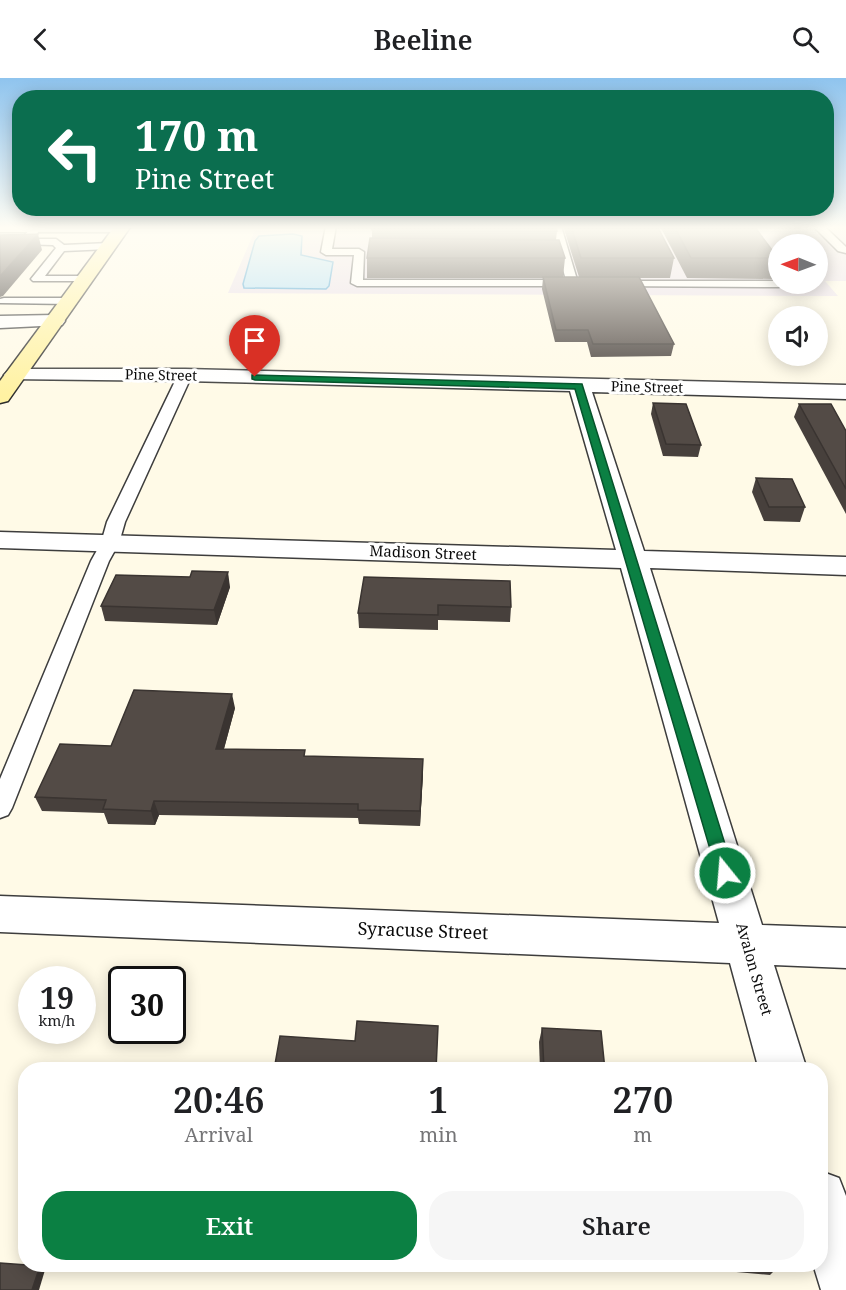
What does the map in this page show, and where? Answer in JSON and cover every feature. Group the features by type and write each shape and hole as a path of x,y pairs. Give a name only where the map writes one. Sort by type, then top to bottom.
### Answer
{"main road":[{"path":"0,396 83,283"}],"street":[{"path":"0,322 55,321"},
{"name":"Pine Street","path":"15,375 185,375 846,392"},
{"name":"Avalon Street","path":"579,386 633,560 781,1062"},
{"name":"Madison Street","path":"0,540 846,566"},
{"name":"Syracuse Street","path":"0,914 846,948"},
{"path":"828,1223 846,1283"}],"lane":[{"path":"357,283 578,283"},
{"path":"605,284 626,283"},
{"path":"750,283 768,283"},
{"path":"4,301 70,301"},
{"path":"0,808 100,561 110,543 116,522 185,375"}],"shaded area":[{"path":"232,283 768,283 768,294 828,294 828,284 838,296 228,293"}],"water":[{"path":"330,283 326,289 244,288 243,284"}],"building":[{"path":"544,283 642,283 674,344 593,344 588,330 556,330"},
{"path":"653,403 686,404 701,445 666,444"},
{"path":"799,404 831,404 846,431 846,489"},
{"path":"756,478 792,479 805,507 769,507"},
{"path":"192,571 228,572 214,610 101,606 116,575 190,577"},
{"path":"364,577 510,581 511,607 438,605 438,615 358,613"},
{"path":"134,690 232,694 216,749 305,750 304,756 423,759 420,811 358,810 358,804 154,801 151,811 103,809 106,800 35,797 60,744 111,746"},
{"path":"357,1021 438,1026 436,1062 275,1062 280,1036 355,1041"},
{"path":"542,1028 601,1031 604,1062 544,1062"},
{"path":"0,1263 18,1264 18,1272 38,1272 32,1290 0,1290"}],"route":[{"path":"255,377 579,386 639,579 725,873"}]}
